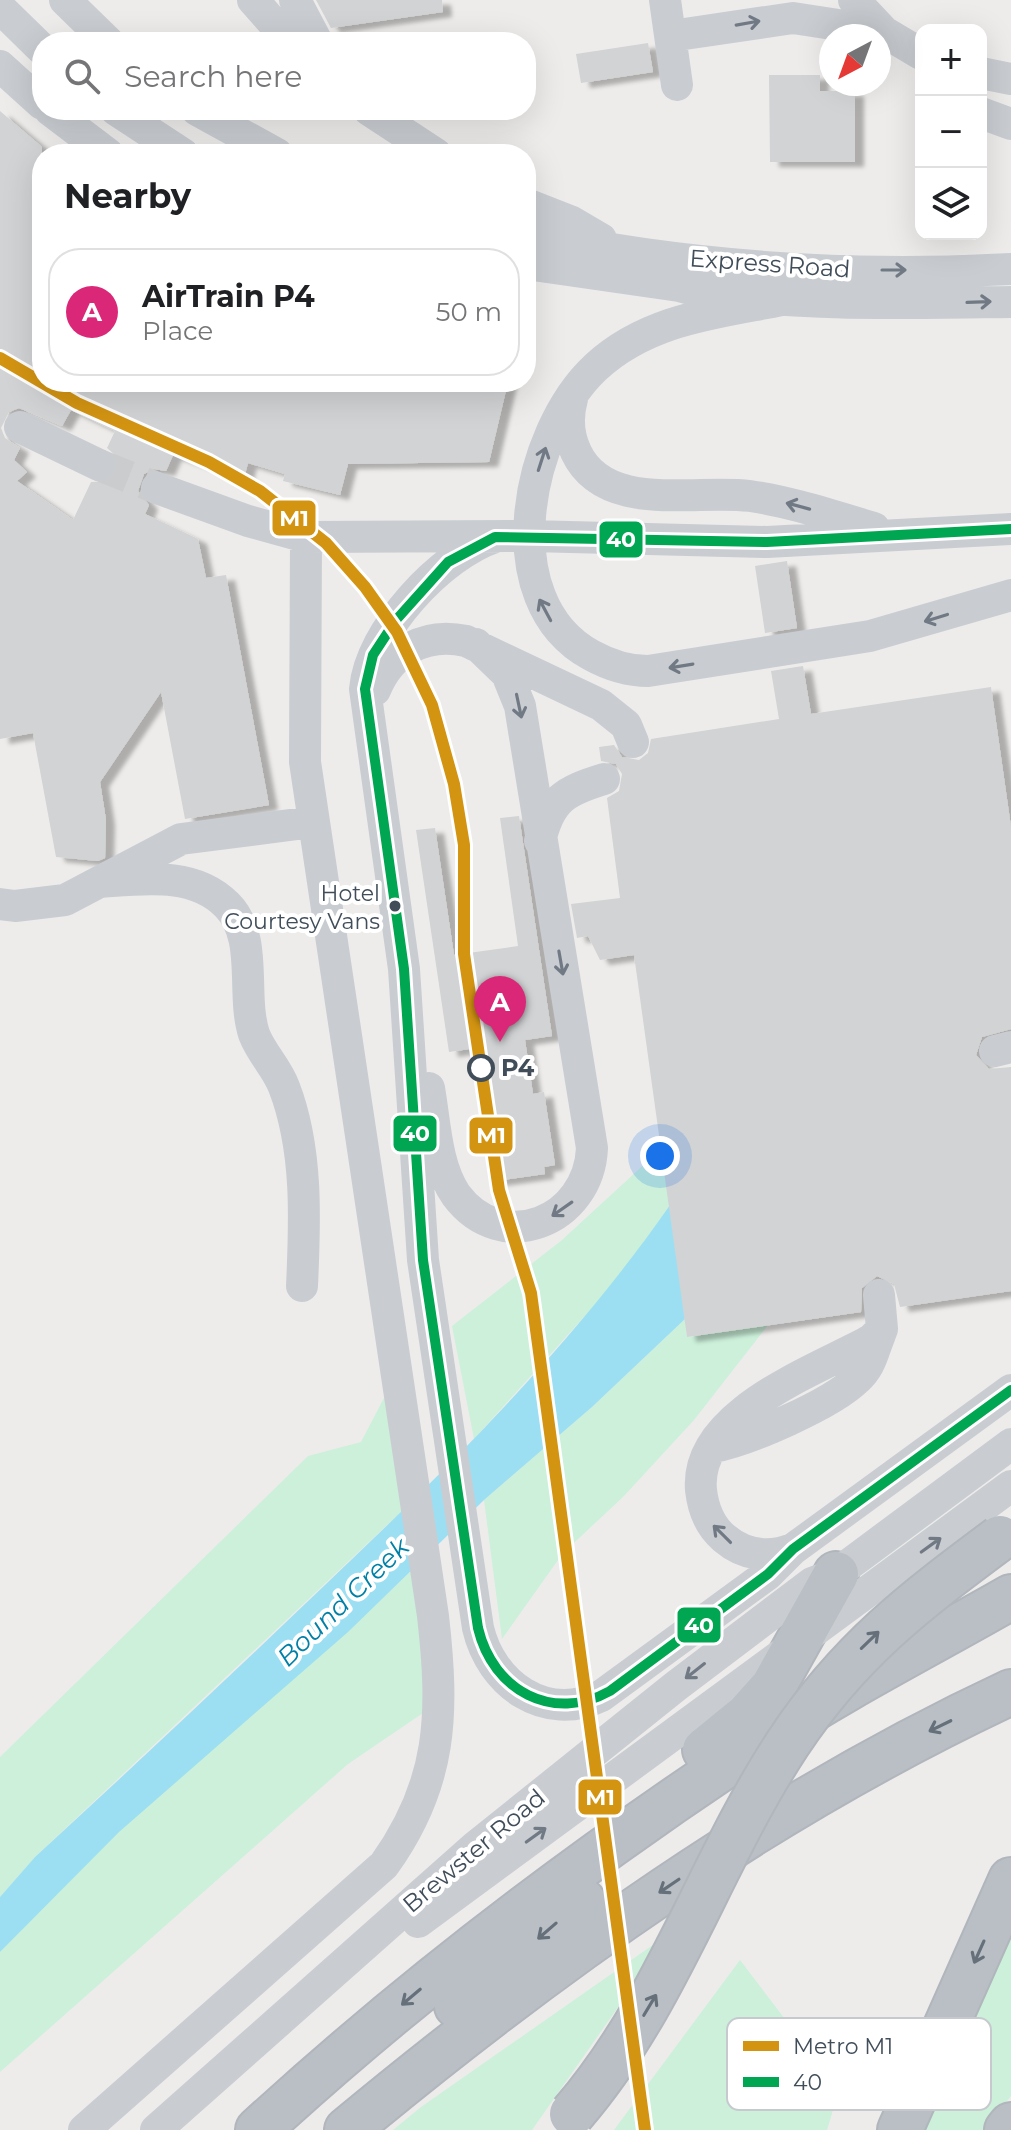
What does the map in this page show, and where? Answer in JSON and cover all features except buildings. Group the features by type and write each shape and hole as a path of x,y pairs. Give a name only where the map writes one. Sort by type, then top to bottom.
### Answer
{"highway":[{"path":"557,2130 615,2060 654,1998 752,1805 816,1704 844,1667 887,1624 1006,1534"},
{"path":"258,2130 574,1853 748,1715 773,1687 836,1574"},
{"path":"446,1968 766,1739 1011,1597"},
{"path":"385,2099 402,2052 649,1849 837,1724 1011,1631"},
{"path":"347,2130 565,1960 731,1844 870,1762 1011,1692"},
{"path":"950,2018 1011,1880"},
{"path":"900,2130 909,2110"},
{"path":"1007,2130 1011,2125"}],"street":[{"path":"65,0 98,32"},
{"path":"253,0 281,32"},
{"path":"295,0 312,32"},
{"path":"854,0 876,24"},
{"path":"0,8 32,40"},
{"path":"677,85 668,19 793,18 832,24"},
{"path":"891,36 915,50"},
{"path":"0,66 32,95"},
{"path":"987,74 1011,79"},
{"path":"987,115 1011,124"},
{"path":"63,120 95,144"},
{"path":"131,120 168,144"},
{"path":"215,120 259,144"},
{"path":"387,120 422,144"},
{"path":"536,208 572,222 621,251"},
{"name":"Express Road","path":"536,235 621,251 699,261 847,269 1005,265"},
{"path":"536,265 679,286 702,293 782,300 894,304 1011,302"},
{"path":"536,288 676,298 702,293"},
{"path":"782,300 656,328 611,355 572,395 541,460 531,536 539,601 553,624 583,651 611,665 637,671 870,636 1011,595"},
{"path":"572,395 569,427 574,448 587,470 606,484 626,492 717,493 767,499 900,536"},
{"path":"20,427 99,465"},
{"path":"157,488 306,537 531,536 767,542 1011,529"},
{"path":"84,2130 353,1897 384,1865 407,1832 431,1775 438,1739 439,1699 433,1616 302,736 306,537"},
{"path":"476,644 500,665 517,694 592,1148 585,1183 564,1210 530,1224 497,1223 475,1213 450,1185 442,1159 400,931 369,724 366,677 378,644 448,562 495,537"},
{"path":"369,724 372,698 382,675 405,650 427,641 449,638 476,644 601,705 626,725 633,742"},
{"path":"540,841 549,815 563,796 572,789 604,779"},
{"path":"0,904 15,906 65,900 181,839 313,822"},
{"path":"100,882 166,878 204,888 227,904 241,925 254,1034 283,1083 293,1113 304,1195 302,1286"},
{"path":"400,931 419,1214 478,1628 492,1663 515,1689 536,1701 569,1705 590,1701 610,1691 768,1574 793,1549 1011,1390"},
{"path":"793,1549 777,1555 753,1554 733,1545 716,1530 705,1509 701,1484 706,1459 713,1447 739,1443 837,1394 869,1367 879,1338 879,1295"},
{"name":"Brewster Road","path":"156,2130 452,1867 629,1724 812,1583 836,1574 1011,1444"},
{"name":"Brewster Road","path":"291,2012 1011,1486"}],"green space":[{"path":"662,1148 670,1205 620,1277 474,1439 452,1326 562,1240"},
{"path":"685,1319 687,1337 768,1325 694,1420 623,1497 563,1553 502,1639 484,1500 592,1407"},
{"path":"385,1396 404,1509 35,1857 0,1897 0,1757 308,1456 361,1442"},
{"path":"412,1570 424,1654 423,1713 348,1764 0,2072 0,1952 47,1900 148,1803 309,1665"},
{"path":"1011,1931 1011,2096 984,2130 922,2130 931,2110 991,2110 991,2018 972,2018"},
{"path":"670,1933 532,2130 393,2130 421,2107"},
{"path":"740,1960 784,2018 727,2018 727,2110 833,2110 827,2130 614,2130"}],"water":[{"name":"Bound Creek","path":"670,1205 685,1319 592,1407 484,1500 348,1632 119,1832 0,1952 0,1897 35,1857 372,1540 508,1403 592,1307"}],"tunnel":[{"path":"99,465 157,488"}],"metro line":[{"name":"M1","path":"0,358 32,377"},
{"name":"M1","path":"58,392 209,462 260,491 326,543 365,587 397,632 432,705 454,784 464,845 464,954 499,1190 531,1293 645,2130"}],"transit line":[{"name":"40","path":"1011,529 767,542 495,537 448,562 396,620 373,655 365,689 404,969 423,1260 478,1628 497,1669 511,1684 547,1702 567,1704 589,1700 610,1691 768,1574 793,1549 1011,1390"}],"place":[{"name":"Hotel Courtesy Vans","path":"395,906"},
{"name":"AirTrain P4","path":"500,1042"},
{"name":"P4","path":"481,1068"}]}
